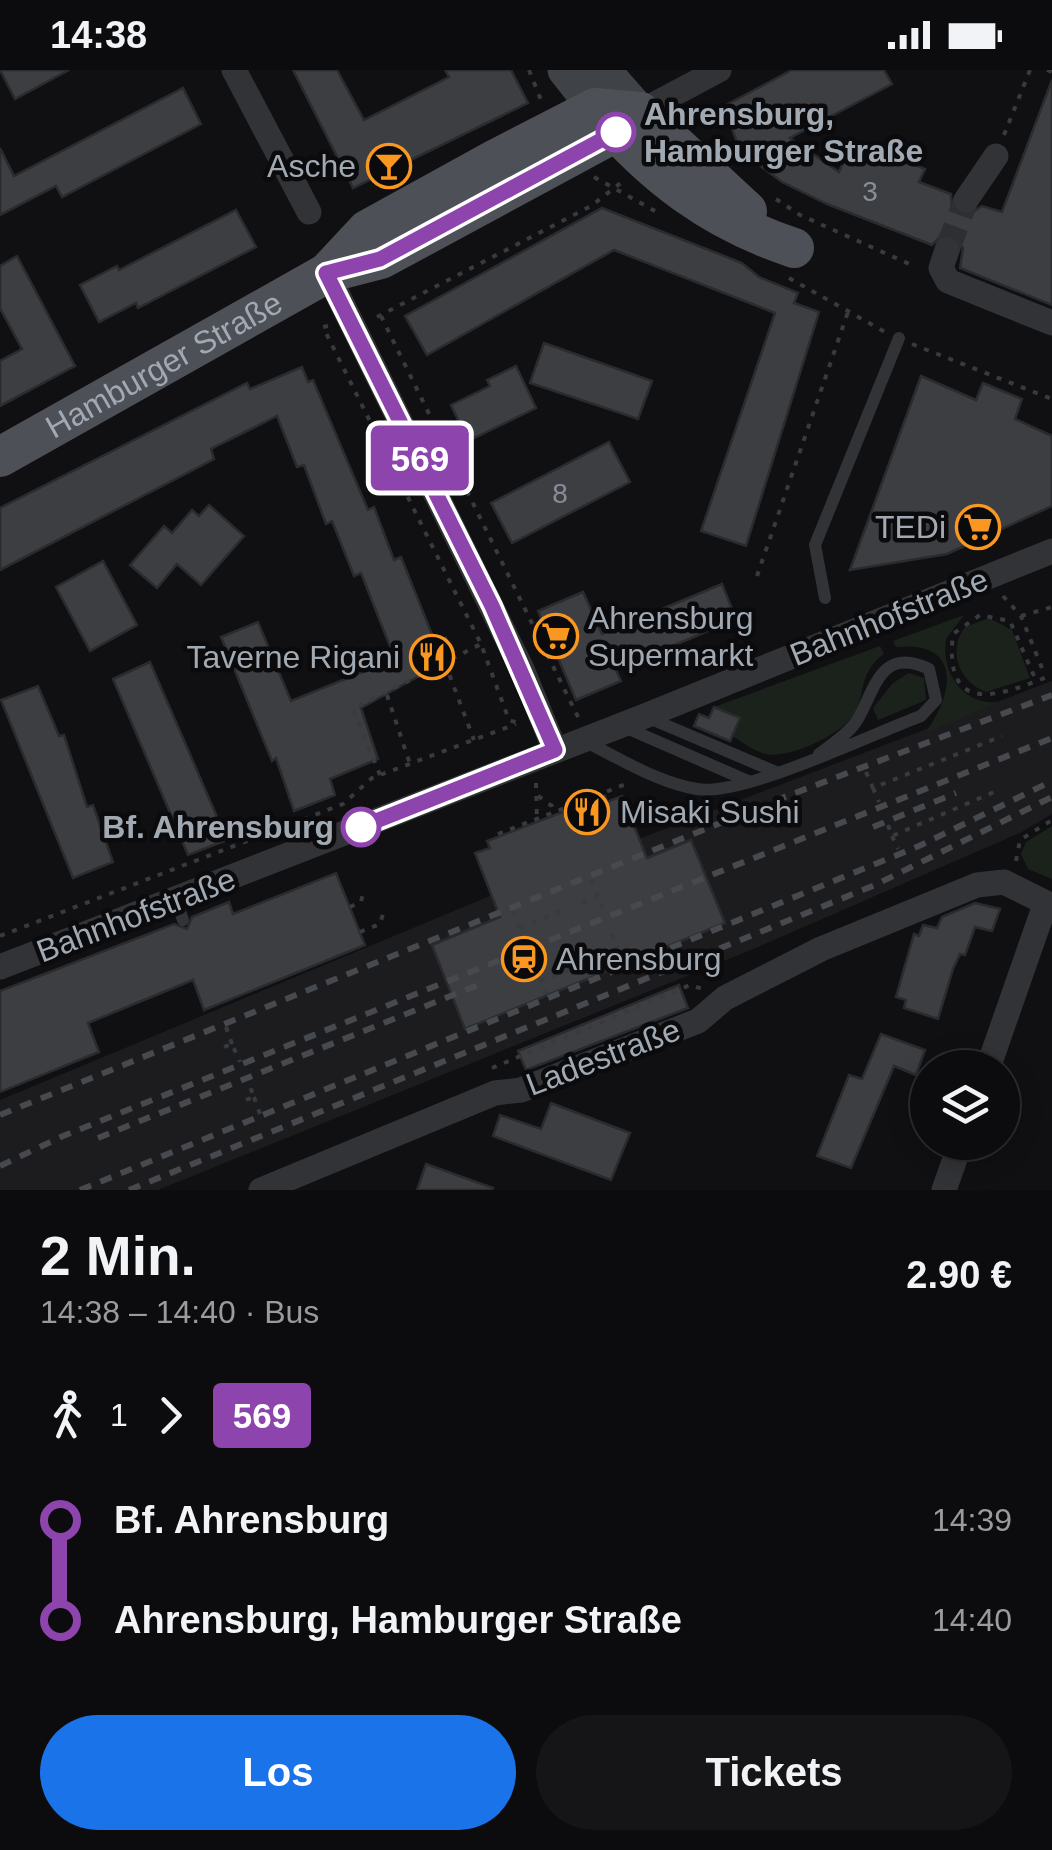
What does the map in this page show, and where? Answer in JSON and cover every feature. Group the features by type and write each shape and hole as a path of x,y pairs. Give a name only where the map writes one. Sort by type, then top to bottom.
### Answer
{"main road":[{"name":"Hamburger Straße","path":"0,456 326,273 367,230 614,105"}],"street":[{"path":"234,70 309,212"},
{"path":"565,70 614,105"},
{"name":"Hamburger Straße","path":"614,105 718,70"},
{"path":"966,200 996,156"},
{"path":"947,250 941,268 948,281 1052,324"},
{"path":"326,273 481,583 555,750"},
{"name":"Bahnhofstraße","path":"0,967 179,910 555,750 582,732 633,720 1052,550"},
{"name":"Ladestraße","path":"261,1190 495,1093 521,1090 698,1021 724,998 822,948 977,885 1004,882 1024,888 1048,906"},
{"path":"995,1050 1048,906"},
{"path":"944,1190 955,1160"}],"lane":[{"path":"824,598 816,545 900,338"},
{"path":"582,732 696,789 716,790 776,772 930,710 936,689 928,668 904,662 886,670 871,687 850,730 819,754"},
{"path":"633,720 748,781"},
{"path":"633,720 776,772"}],"path":[{"path":"529,70 538,95"},
{"path":"996,156 1030,70"},
{"path":"582,732 381,316 591,206 612,188"},
{"path":"827,226 948,281"},
{"path":"758,576 848,312 900,338 1052,399"},
{"path":"0,936 344,804 380,775 518,723 509,720 481,644 323,326"},
{"path":"1044,673 1022,616 1049,609 1052,618"},
{"path":"1034,676 1010,621 980,615 964,622 953,634 954,667 964,686 976,694 1000,695 1052,675"},
{"path":"380,775 354,709 481,644"},
{"path":"444,663 474,740"},
{"path":"387,695 410,764"},
{"path":"873,788 1002,736"},
{"path":"866,772 879,802"},
{"path":"498,834 628,783 616,778"},
{"path":"892,836 994,792"},
{"path":"538,796 555,814"},
{"path":"1019,868 1016,854 1020,840 1052,820"},
{"path":"888,826 898,849"},
{"path":"591,880 605,914"},
{"path":"350,907 361,902 363,893"},
{"path":"582,903 597,897"},
{"path":"513,911 526,946"},
{"path":"520,928 561,912"},
{"path":"360,932 380,924 383,914"},
{"path":"612,934 624,966"},
{"path":"602,956 618,950"},
{"path":"540,981 582,964"},
{"path":"534,966 547,997"},
{"path":"495,1093 492,1065 690,984 724,998"},
{"path":"636,1006 640,1016"},
{"path":"226,1027 240,1062"},
{"path":"568,1035 571,1044"},
{"path":"224,1047 232,1044"},
{"path":"248,1082 260,1114"},
{"path":"246,1100 254,1097"}],"shaded area":[{"path":"964,615 946,639 951,675 975,699 999,702 925,733 942,703 946,687 942,661 933,652 896,647 893,641"},
{"path":"989,618 1012,630 1030,678 986,692 963,673 957,646 965,627"},
{"path":"880,646 884,654 870,669 852,717 825,738 799,750 775,755 756,750 732,736 739,717 714,707"},
{"path":"909,673 924,678 926,700 878,720 873,708 893,683"},
{"path":"1052,681 1052,814 1020,833 751,950 158,1190 0,1190 0,1100 492,895"},
{"path":"1052,826 1052,879 1028,869 1021,854 1026,842"}],"building":[{"path":"0,70 69,70 15,99"},
{"path":"293,70 337,70 364,120 449,77 445,70 511,70 528,103 353,188"},
{"path":"792,70 884,70 892,84 790,138 839,172 852,141 925,169 919,182 951,194 952,208 966,216 982,206 1002,212 1052,80 1052,305 960,268 963,248 953,235 943,234 932,245 827,204 782,182 740,151 724,106"},
{"path":"183,88 201,124 62,197 56,186 0,215 0,148 14,176"},
{"path":"602,208 742,263 759,277 798,293 794,303 819,312 746,546 701,531 775,313 614,250 427,355 405,316"},
{"path":"236,210 256,247 138,308 136,303 99,322 80,285 117,266 119,270"},
{"path":"17,256 75,366 0,406 0,361 22,349 0,308 0,266"},
{"path":"544,343 652,381 638,419 530,383"},
{"path":"516,366 536,408 468,441 451,405 490,386 487,380"},
{"path":"302,367 308,382 313,380 368,510 374,507 394,560 401,557 435,642 446,638 452,658 361,708 378,759 330,779 335,795 294,811 276,758 272,761 221,637 258,622 291,701 395,659 361,573 354,576 332,521 326,524 304,465 297,467 277,416 211,449 214,459 0,570 0,508 247,383 250,389"},
{"path":"921,376 976,400 983,383 1022,399 1015,419 1052,436 1052,506 947,554 850,570"},
{"path":"609,442 630,482 512,543 491,503"},
{"path":"209,505 244,536 201,585 177,564 157,588 130,565 164,526 172,533 192,510 199,516"},
{"path":"103,561 137,625 90,651 56,587"},
{"path":"722,584 736,619 616,670 621,681 576,700 538,611 583,592 602,634"},
{"path":"150,662 227,840 188,855 113,679"},
{"path":"38,686 59,736 64,735 87,807 93,805 113,862 73,878 1,700"},
{"path":"714,707 740,718 730,741 694,726 699,714 709,718"},
{"path":"605,796 607,802 622,796 647,858 691,840 725,923 465,1029 432,945 500,917 475,853 490,848 487,841"},
{"path":"336,873 365,945 204,1010 193,980 88,1023 99,1052 0,1092 0,991 174,924 187,929 192,917 229,902 233,914"},
{"path":"975,903 1000,909 992,931 975,927 965,955 960,954 953,969 938,1019 904,1008 906,1000 896,997 914,934 919,936 923,925 937,928 942,917"},
{"path":"679,985 688,1008 526,1070 518,1051"},
{"path":"881,1034 925,1050 910,1050 910,1073 894,1066 851,1168 817,1156 849,1075 862,1079"},
{"path":"551,1103 630,1133 611,1180 493,1136 500,1115 541,1129"},
{"path":"426,1164 493,1188 417,1190"}],"tunnel":[{"path":"947,250 966,200"}],"railway":[{"path":"0,1115 782,798 1052,695"},
{"path":"0,1166 63,1136 1052,738"},
{"path":"80,1190 919,846 1052,781"},
{"path":"873,827 956,793"},
{"path":"129,1190 875,885 1052,797"},
{"path":"98,1138 483,983"}],"bus line":[{"name":"569","path":"361,827 555,750 492,606 326,273 380,259 616,132"}],"place":[{"name":"Ahrensburg, Hamburger Straße","path":"616,132"},
{"name":"Asche","path":"389,166"},
{"name":"TEDi","path":"978,527"},
{"name":"Ahrensburg Supermarkt","path":"556,636"},
{"name":"Taverne Rigani","path":"432,657"},
{"name":"Misaki Sushi","path":"587,812"},
{"name":"Bf. Ahrensburg","path":"361,827"},
{"name":"Ahrensburg","path":"524,959"}]}
